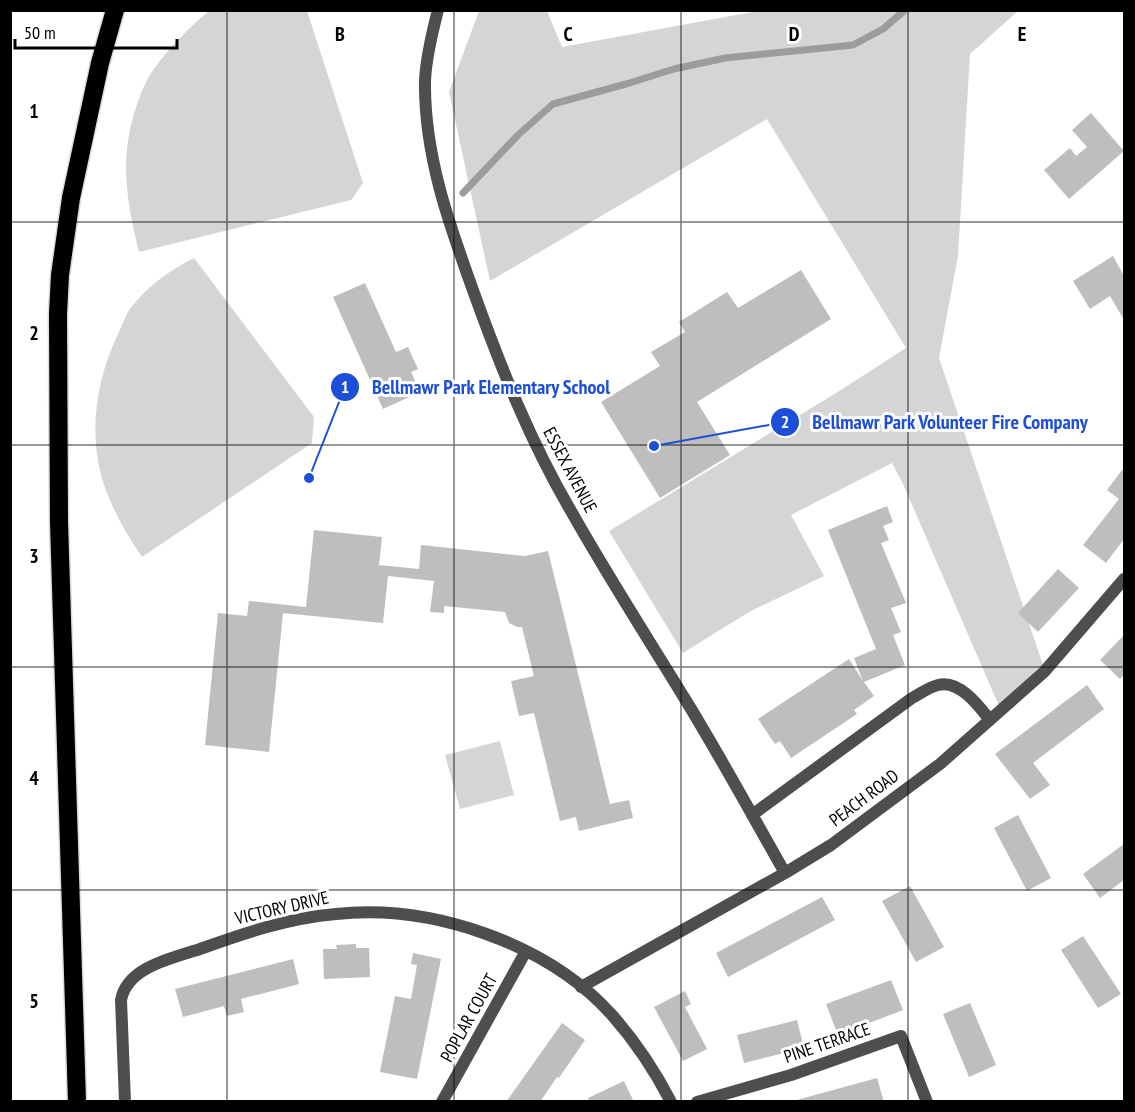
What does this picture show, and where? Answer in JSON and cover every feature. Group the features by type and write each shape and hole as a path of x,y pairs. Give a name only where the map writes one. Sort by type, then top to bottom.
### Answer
{"highway":[{"path":"77,1101 58,522 58,314 61,266 70,198 100,63 115,10"}],"street":[{"name":"ESSEX AVENUE","path":"438,10 429,46 425,80 427,129 434,171 447,219 489,334 523,417 570,510 689,707 785,873"},
{"name":"PEACH ROAD","path":"581,987 785,873 831,844 940,764 1044,672 1125,579"},
{"path":"752,815 912,698 939,684 957,688 971,697 990,720"},
{"name":"VICTORY DRIVE","path":"125,1101 122,992 134,977 157,964 226,939 294,920 338,913 375,913 423,917 468,928 526,951 581,987 612,1015 656,1075 671,1101"},
{"name":"POPLAR COURT","path":"442,1101 526,951"},
{"name":"PINE TERRACE","path":"697,1101 791,1075 901,1036 927,1101"}],"shaded area":[{"path":"209,11 307,11 363,183 351,200 139,252 126,177 127,145 134,112 151,73 184,34"},
{"path":"479,11 547,11 562,47 758,11 1018,11 970,54 958,256 939,358 1044,668 1002,713 892,463 791,515 824,576 749,612 683,653 609,531 906,348 767,119 490,281 449,92"},
{"path":"194,258 314,417 312,443 142,557 108,497 101,475 96,439 100,385 111,351 130,309 143,293 159,280"},
{"path":"500,741 514,795 460,809 445,755"}],"building":[{"path":"1091,113 1124,151 1069,199 1044,170 1070,148 1076,156 1087,147 1072,130"},
{"path":"1113,256 1124,276 1124,320 1110,296 1090,309 1073,281"},
{"path":"801,270 831,319 697,402 730,455 660,498 601,402 660,366 651,352 685,332 679,322 727,292 738,308"},
{"path":"365,283 396,352 408,347 418,369 411,372 420,392 383,409 333,297"},
{"path":"1122,470 1124,471 1124,539 1106,563 1083,545 1119,499 1107,490"},
{"path":"887,506 893,522 883,526 889,540 881,543 906,603 891,608 901,632 893,635 905,665 864,682 874,696 854,710 857,714 791,758 780,741 775,744 758,719 849,659 863,681 854,658 876,649 828,530"},
{"path":"314,530 382,537 379,565 419,569 421,545 525,556 548,551 610,804 629,800 633,818 579,831 576,817 560,821 534,713 519,716 511,681 534,676 522,627 509,623 505,612 444,606 444,613 430,612 434,581 388,576 383,623 283,613 269,752 205,745 218,613 247,616 249,601 306,607"},
{"path":"1058,569 1079,588 1038,632 1018,613"},
{"path":"1124,635 1124,675 1120,679 1100,660"},
{"path":"1087,685 1104,709 1033,763 1050,785 1030,799 995,754"},
{"path":"1018,815 1051,878 1027,891 994,828"},
{"path":"1124,844 1124,880 1100,898 1083,874"},
{"path":"910,886 944,947 916,962 882,901"},
{"path":"822,897 835,920 728,977 716,953"},
{"path":"1083,936 1121,994 1098,1008 1061,950"},
{"path":"356,944 356,948 369,948 370,977 324,979 323,949 337,949 336,945"},
{"path":"413,953 441,959 417,1079 380,1072 395,996 411,999 417,965 411,964"},
{"path":"293,959 299,984 241,999 244,1012 227,1016 224,1006 183,1017 175,989"},
{"path":"891,980 903,1010 838,1035 826,1004"},
{"path":"685,991 691,1004 685,1007 707,1049 683,1061 654,1007"},
{"path":"970,1003 996,1065 969,1077 943,1014"},
{"path":"797,1020 804,1048 744,1063 737,1035"},
{"path":"562,1023 585,1040 559,1078 557,1077 540,1102 506,1102"},
{"path":"877,1078 884,1102 793,1101"},
{"path":"624,1081 634,1102 590,1102 588,1098"}],"waterway":[{"path":"463,193 518,135 553,104 674,69 725,58 853,45 883,29 905,10"}],"place":[{"name":"Bellmawr Park Volunteer Fire Company","path":"654,446"},
{"name":"Bellmawr Park Elementary School","path":"309,478"}]}
